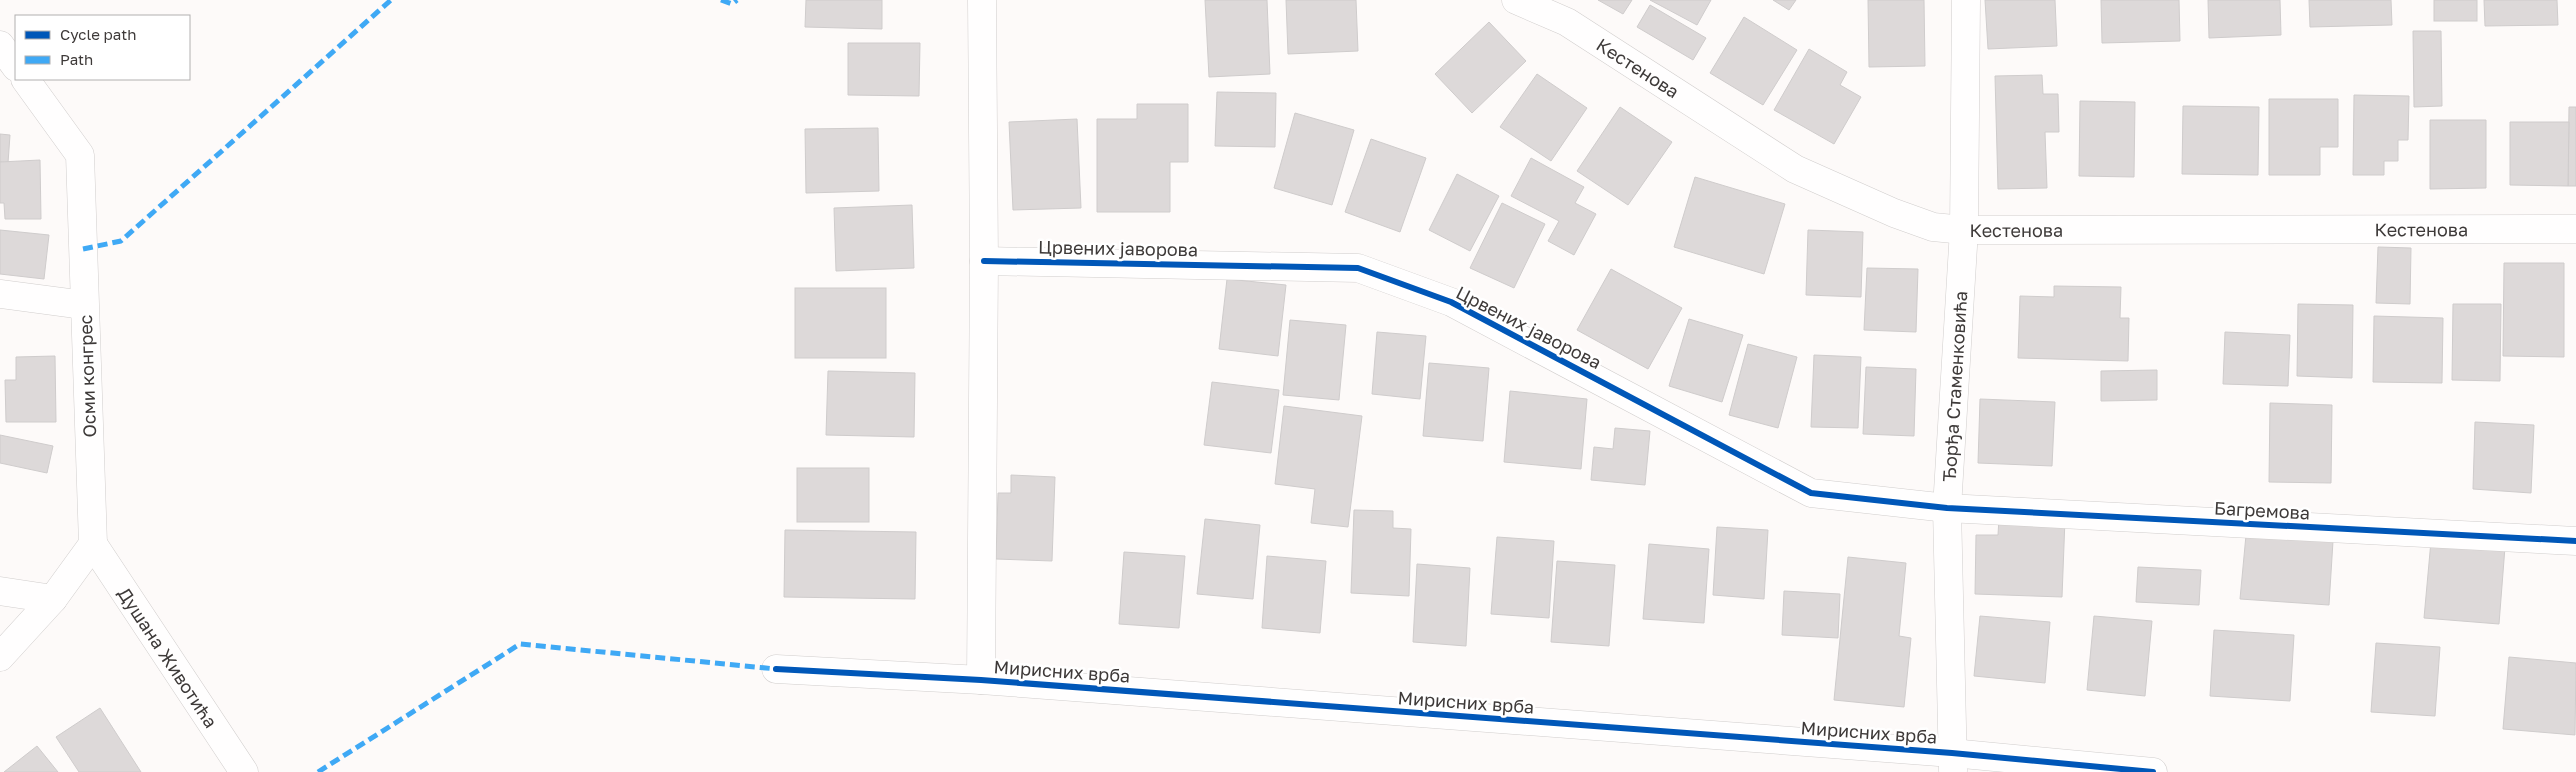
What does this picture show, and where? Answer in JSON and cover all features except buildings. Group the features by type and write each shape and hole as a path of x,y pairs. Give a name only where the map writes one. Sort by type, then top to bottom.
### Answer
{"street":[{"path":"981,680 984,261 982,0"},
{"name":"Кестенова","path":"1516,0 1566,22 1795,169 1894,213 1933,227 1964,230 2576,229"},
{"name":"Ђорђа Стаменковића","path":"1952,763 1947,508 1964,230 1966,0"},
{"path":"0,45 15,66"},
{"name":"Осми конгрес","path":"26,80 80,155 93,544"},
{"name":"Црвених јаворова","path":"984,261 1358,268 1451,302 1811,492 1947,508"},
{"path":"0,294 84,305"},
{"name":"Багремова","path":"1947,508 2576,541"},
{"path":"0,657 53,599 93,544"},
{"name":"Душана Животића","path":"93,544 244,772"},
{"path":"0,591 53,599"},
{"name":"Мирисних врба","path":"776,669 981,680 1952,763 2153,772"}],"marked path":[{"path":"83,249 121,241 391,0"},
{"path":"721,0 732,4 737,0"},
{"path":"318,772 520,644 776,669"}],"cycle path":[{"path":"984,261 1358,268 1451,302 1811,493 1947,508 2576,541"},
{"path":"776,669 981,680 1952,753 2153,772"}]}
